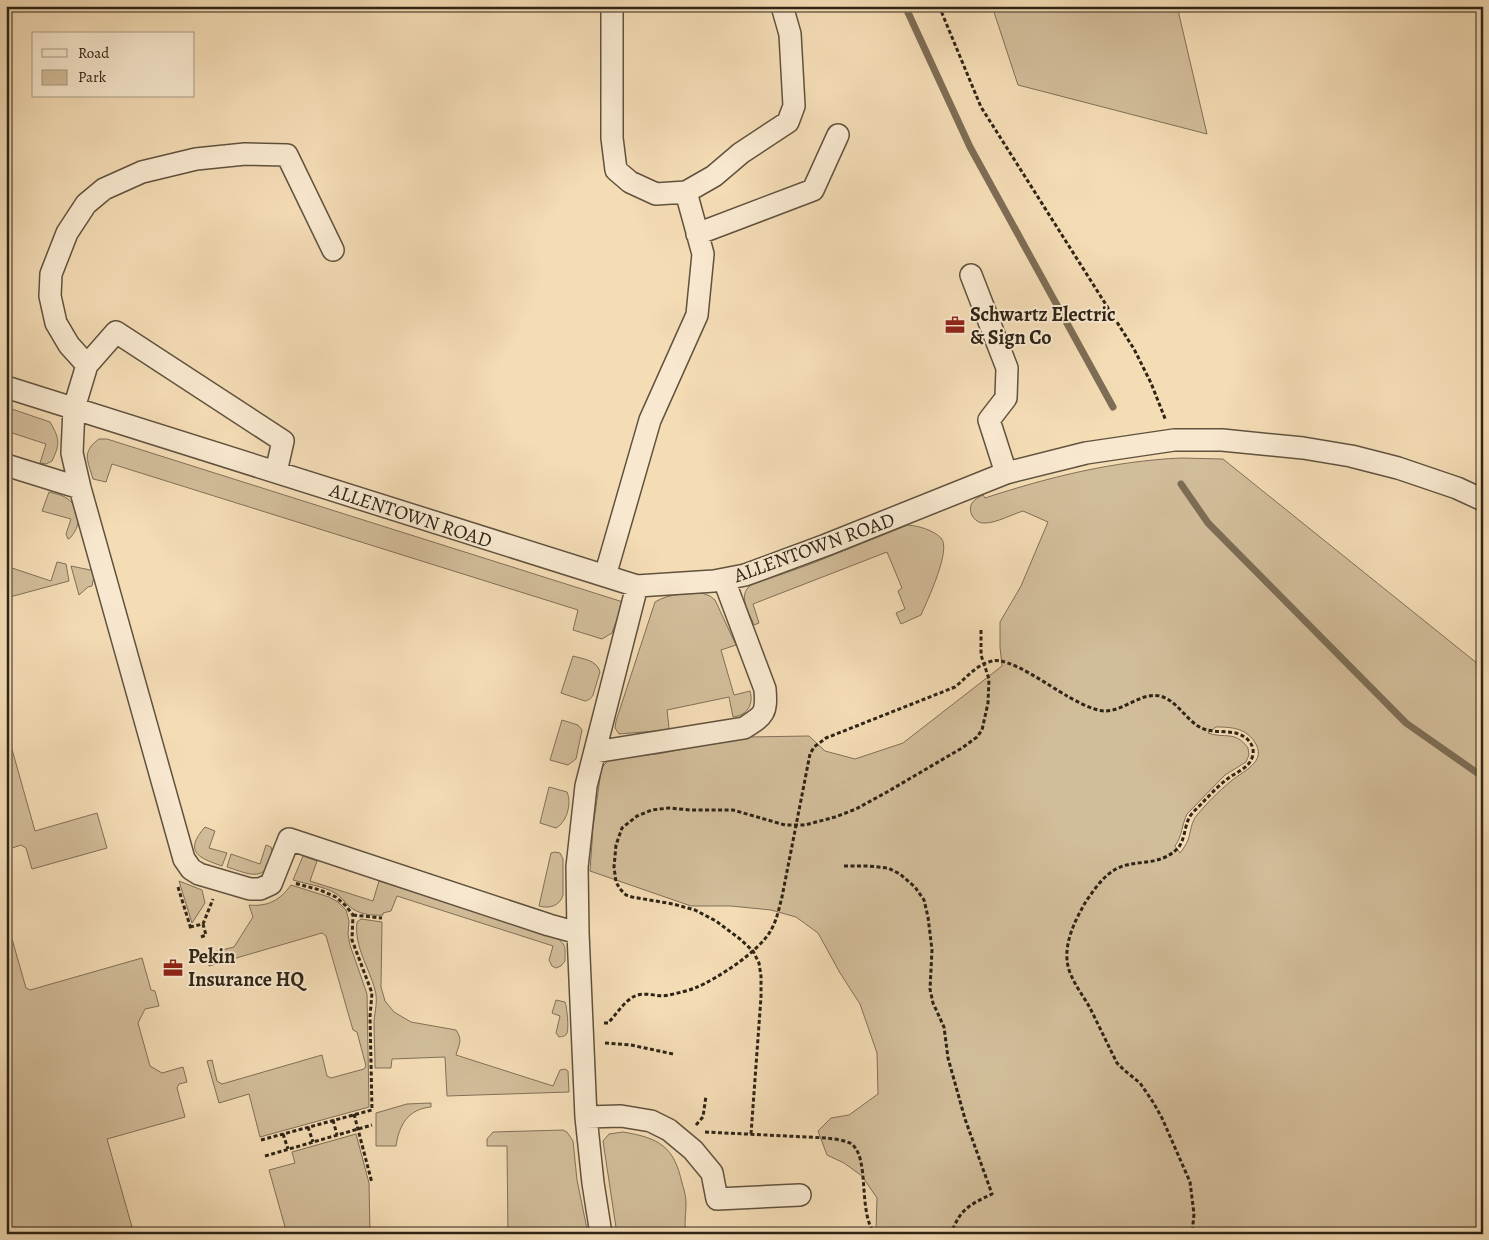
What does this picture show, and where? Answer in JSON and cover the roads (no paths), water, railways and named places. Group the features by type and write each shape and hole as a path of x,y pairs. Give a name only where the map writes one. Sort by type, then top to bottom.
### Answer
{"street":[{"path":"612,6 612,138 616,170 630,182 656,194 686,192 714,176 741,153 788,122 794,106 790,34 782,6"},
{"path":"697,234 813,190 838,135"},
{"path":"86,366 69,345 56,323 50,296 51,274 68,233 86,204 104,189 142,172 196,159 245,154 287,155 333,250"},
{"path":"605,576 650,420 697,315 703,254 686,192"},
{"path":"972,276 1007,368 1006,398 988,420 1006,473"},
{"path":"276,472 283,441 116,332 86,366 74,408 72,453 80,488 184,859 191,869 199,874 250,889 260,889 271,884 289,840 578,933"},
{"name":"ALLENTOWN ROAD","path":"6,386 637,586 724,580 745,575 826,545 1006,473 1086,453 1174,440 1222,440 1303,448 1352,456 1398,468 1457,488 1483,500"},
{"path":"6,465 80,488"},
{"path":"595,752 744,728 760,718 766,705 765,689 724,580"},
{"path":"601,1234 592,1184 586,1117 578,933 578,858 586,786 637,586"},
{"path":"586,1117 621,1116 651,1121 669,1130 693,1150 712,1173 718,1199 800,1195"}],"waterway":[{"path":"905,6 970,147 1113,407"},
{"path":"1181,484 1208,523 1406,723 1483,777"}],"place":[{"name":"Schwartz Electric & Sign Co","path":"955,325"},
{"name":"Pekin Insurance HQ","path":"173,968"}]}
